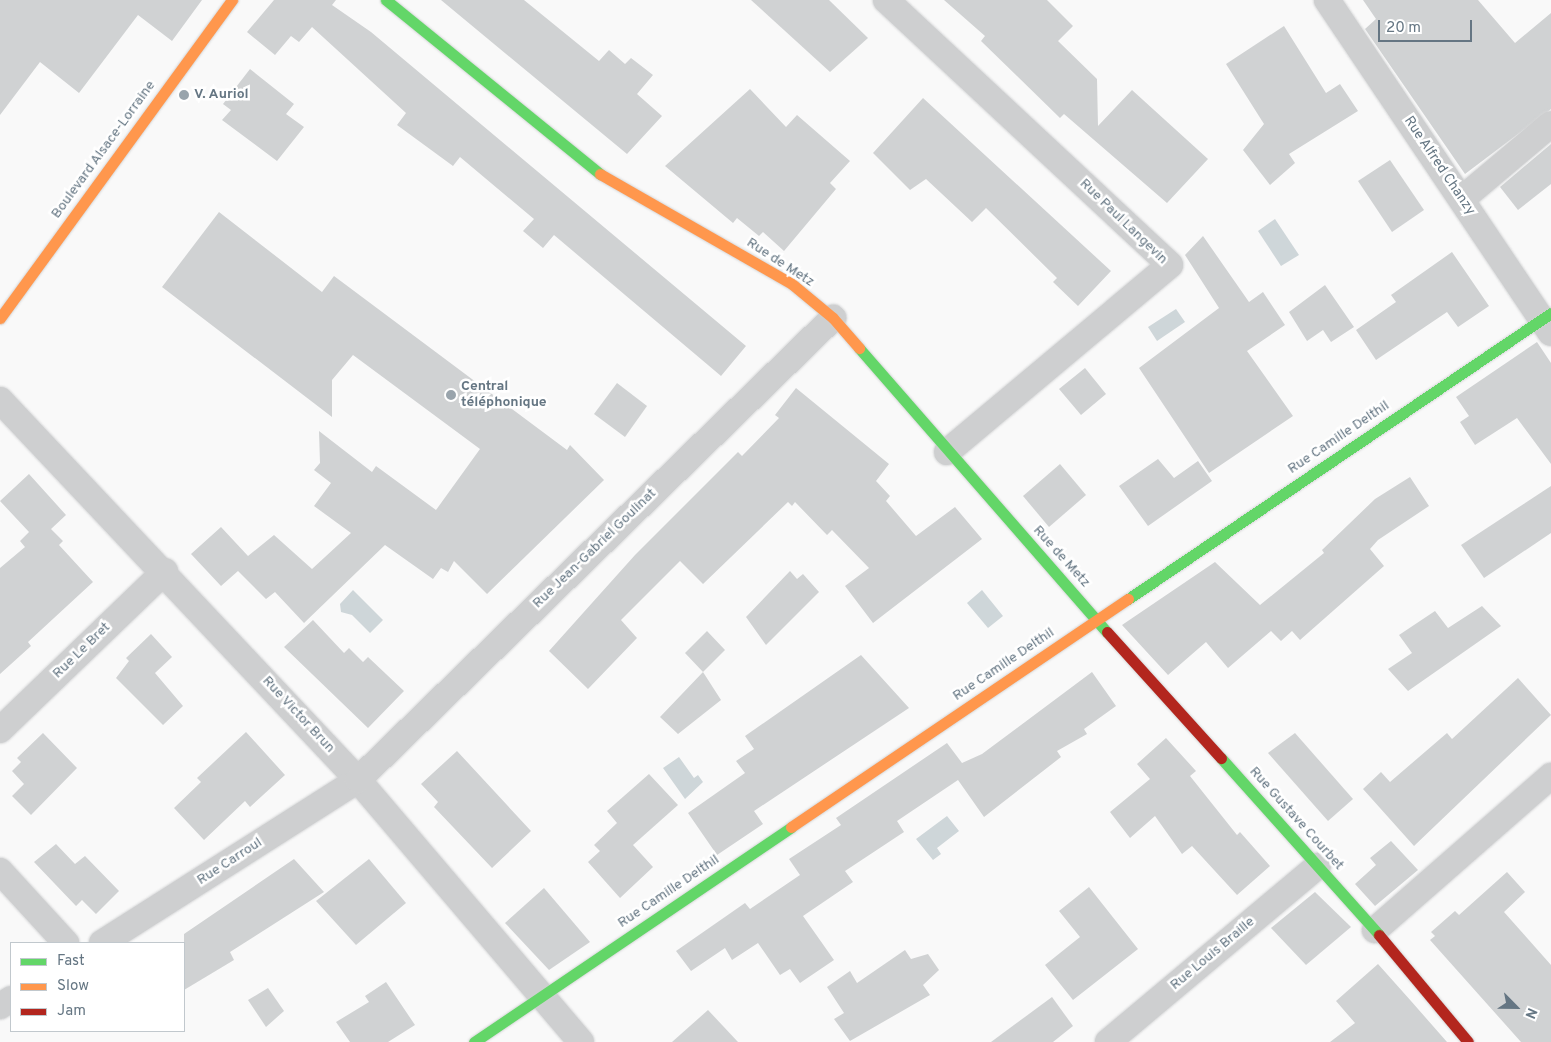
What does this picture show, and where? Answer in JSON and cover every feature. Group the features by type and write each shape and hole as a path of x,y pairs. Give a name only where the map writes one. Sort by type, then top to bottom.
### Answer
{"street":[{"name":"Boulevard Alsace-Lorraine","path":"0,318 232,0"},
{"name":"Rue de Metz","path":"386,0 585,165 792,284 833,318 947,452 1097,620"},
{"name":"Rue Paul Langevin","path":"886,0 1170,265 947,452"},
{"name":"Rue Alfred Chanzy","path":"1327,0 1548,322"},
{"path":"1462,199 1551,124"},
{"name":"Rue Jean-Gabriel Goulinat","path":"358,780 833,318"},
{"name":"Rue Camille Delthil","path":"474,1042 1097,620 1548,322"},
{"name":"Rue Victor Brun","path":"0,400 165,571 358,780 539,998 581,1042"},
{"name":"Rue Le Bret","path":"0,730 165,571"},
{"name":"Rue Gustave Courbet","path":"1097,620 1375,930 1468,1042"},
{"path":"1375,930 1551,776"},
{"name":"Rue Carroul","path":"104,942 358,780"},
{"name":"Rue Louis Braille","path":"1108,1042 1318,866"},
{"path":"0,871 65,942"}],"shaded area":[{"path":"1275,219 1299,255 1281,266 1258,231"},
{"path":"1176,309 1185,322 1157,341 1148,327"},
{"path":"353,590 383,620 370,633 352,615 341,612 340,604"},
{"path":"982,590 1003,616 988,628 967,603"},
{"path":"679,757 694,778 698,775 703,782 685,799 663,768"},
{"path":"947,816 959,831 937,848 941,854 933,860 916,839"}],"building":[{"path":"0,0 202,0 172,41 138,15 79,93 40,62 0,115"},
{"path":"274,0 336,0 332,5 371,32 746,346 721,376 554,235 543,248 523,231 534,219 460,157 453,166 397,125 406,113 312,27 299,42 291,36 275,55 247,32"},
{"path":"441,0 524,0 599,61 609,50 625,64 631,58 653,75 637,94 662,116 627,154"},
{"path":"751,0 829,0 868,38 830,72"},
{"path":"944,0 1047,0 1073,26 1058,41 1097,79 1098,126 1132,90 1208,159 1167,203 1064,114 1060,118 981,41 985,36"},
{"path":"1363,0 1478,0 1515,43 1551,13 1551,109 1465,174 1365,29 1376,19"},
{"path":"1284,26 1326,93 1340,84 1358,111 1289,154 1295,163 1270,185 1243,150 1264,124 1226,64"},
{"path":"250,69 294,104 286,114 304,127 277,161 222,120 231,110 223,104"},
{"path":"750,89 786,127 797,115 850,161 830,183 836,189 784,251 763,232 759,236 737,218 733,223 665,166"},
{"path":"923,98 1111,271 1078,306 1053,282 1057,278 986,208 972,222 926,179 910,190 873,153"},
{"path":"1551,144 1551,184 1518,210 1500,187"},
{"path":"1390,160 1424,210 1392,232 1358,181"},
{"name":"Central téléphonique","path":"219,212 322,292 334,276 567,450 570,445 604,480 487,594 454,561 448,572 441,568 433,579 385,545 304,623 275,592 266,599 238,571 221,586 191,554 221,527 248,556 274,535 312,569 351,533 314,506 331,483 314,470 320,463 319,431 372,472 376,466 436,510 480,449 353,355 332,380 332,417 162,287"},
{"path":"1203,236 1249,302 1263,292 1285,325 1247,351 1293,416 1209,473 1139,368 1219,308 1185,255"},
{"path":"1452,252 1489,306 1458,327 1447,312 1376,360 1356,330 1396,302 1391,295"},
{"path":"1325,285 1354,327 1331,342 1323,330 1307,341 1289,312"},
{"path":"1537,342 1551,363 1551,464 1517,418 1475,445 1460,422 1469,416 1456,397"},
{"path":"1085,368 1106,394 1081,415 1059,389"},
{"path":"617,383 647,406 625,437 594,414"},
{"path":"796,388 889,464 876,481 890,496 886,501 916,536 955,507 982,539 873,623 845,586 869,568 832,530 827,535 795,502 792,506 788,502 703,584 680,561 621,620 637,638 588,689 549,651 635,555 738,452 742,456 779,418 775,415"},
{"path":"1158,459 1174,478 1198,461 1212,481 1148,526 1119,486"},
{"path":"1060,464 1086,495 1049,527 1023,496"},
{"path":"29,474 66,515 51,529 63,541 59,545 93,582 28,642 31,646 0,674 0,568 25,547 20,541 29,532 0,501"},
{"path":"1410,477 1429,506 1378,540 1370,549 1384,566 1300,640 1292,631 1281,641 1271,631 1228,668 1206,642 1168,675 1122,625 1215,562 1260,605 1324,553 1322,550 1375,499"},
{"path":"1551,486 1551,533 1484,578 1461,545"},
{"path":"790,571 797,579 803,574 819,592 766,645 746,617"},
{"path":"1482,606 1501,626 1408,691 1388,669 1412,653 1399,635 1435,611 1448,628"},
{"path":"313,620 344,653 349,648 363,662 368,657 404,691 368,728 284,647"},
{"path":"707,631 725,650 703,672 685,653"},
{"path":"151,634 172,657 155,673 183,706 163,725 116,678 129,661 126,658"},
{"path":"861,655 909,708 754,811 763,824 717,855 688,813 745,773 736,761 754,749 745,736"},
{"path":"703,672 721,700 678,734 660,717"},
{"path":"1092,672 1116,706 1084,729 1087,734 1057,751 1061,757 984,817 958,780 897,821 904,832 845,871 853,882 803,916 834,960 800,983 790,969 780,975 758,943 732,960 725,948 691,971 676,951 745,903 750,909 800,875 789,859 841,825 836,818 947,743 962,763 982,754"},
{"path":"1518,678 1551,715 1414,846 1363,789 1381,772 1390,782 1447,733 1452,739"},
{"path":"246,732 285,775 250,807 245,801 204,840 174,808 201,782 197,778"},
{"path":"43,733 77,768 31,815 12,796 24,784 12,771 21,762 17,758"},
{"path":"1295,733 1353,799 1328,821 1268,753"},
{"path":"1166,738 1196,771 1190,776 1237,835 1240,832 1270,866 1237,895 1192,846 1182,854 1155,816 1130,838 1110,812 1150,779 1137,764"},
{"path":"457,751 531,831 492,868 434,807 438,802 421,784"},
{"path":"649,774 678,805 633,845 653,867 620,898 588,862 600,851 594,845 617,823 607,811"},
{"path":"1391,841 1418,870 1375,906 1355,884 1376,865 1370,858"},
{"path":"56,844 75,864 85,856 119,891 96,914 82,900 76,906 34,862"},
{"path":"294,859 324,892 230,952 234,960 185,989 184,934"},
{"path":"369,859 406,903 356,945 316,901"},
{"path":"1507,872 1525,892 1504,912 1551,965 1551,1042 1521,1042 1430,940 1435,936 1431,932 1455,911 1459,915"},
{"path":"1089,887 1138,949 1073,1000 1045,965 1080,937 1059,911"},
{"path":"544,888 590,942 549,970 505,923"},
{"path":"1315,892 1351,927 1306,965 1271,928"},
{"path":"905,950 911,959 928,954 939,970 923,985 930,995 850,1041 834,1019 844,1013 827,987 850,971 857,983"},
{"path":"1378,964 1447,1042 1330,1042 1355,1023 1336,1001"},
{"path":"386,982 415,1025 388,1042 350,1042 336,1022 369,1002 365,996"},
{"path":"268,988 284,1011 266,1027 248,1000"},
{"path":"1052,997 1073,1026 1053,1042 991,1042"},
{"path":"708,1010 738,1042 672,1042"}],"traffic: fast":[{"path":"386,0 600,174"},
{"path":"1128,599 1551,313"},
{"path":"859,348 1107,632"},
{"path":"1221,758 1379,935"},
{"path":"474,1042 791,827"}],"traffic: slow":[{"path":"0,318 232,0"},
{"path":"600,174 792,284 833,318 859,348"},
{"path":"791,827 1128,599"}],"traffic: jam":[{"path":"1107,632 1221,758"},
{"path":"1379,935 1468,1042"}],"place":[{"name":"V. Auriol","path":"184,95"},
{"name":"Central téléphonique","path":"451,395"}]}
